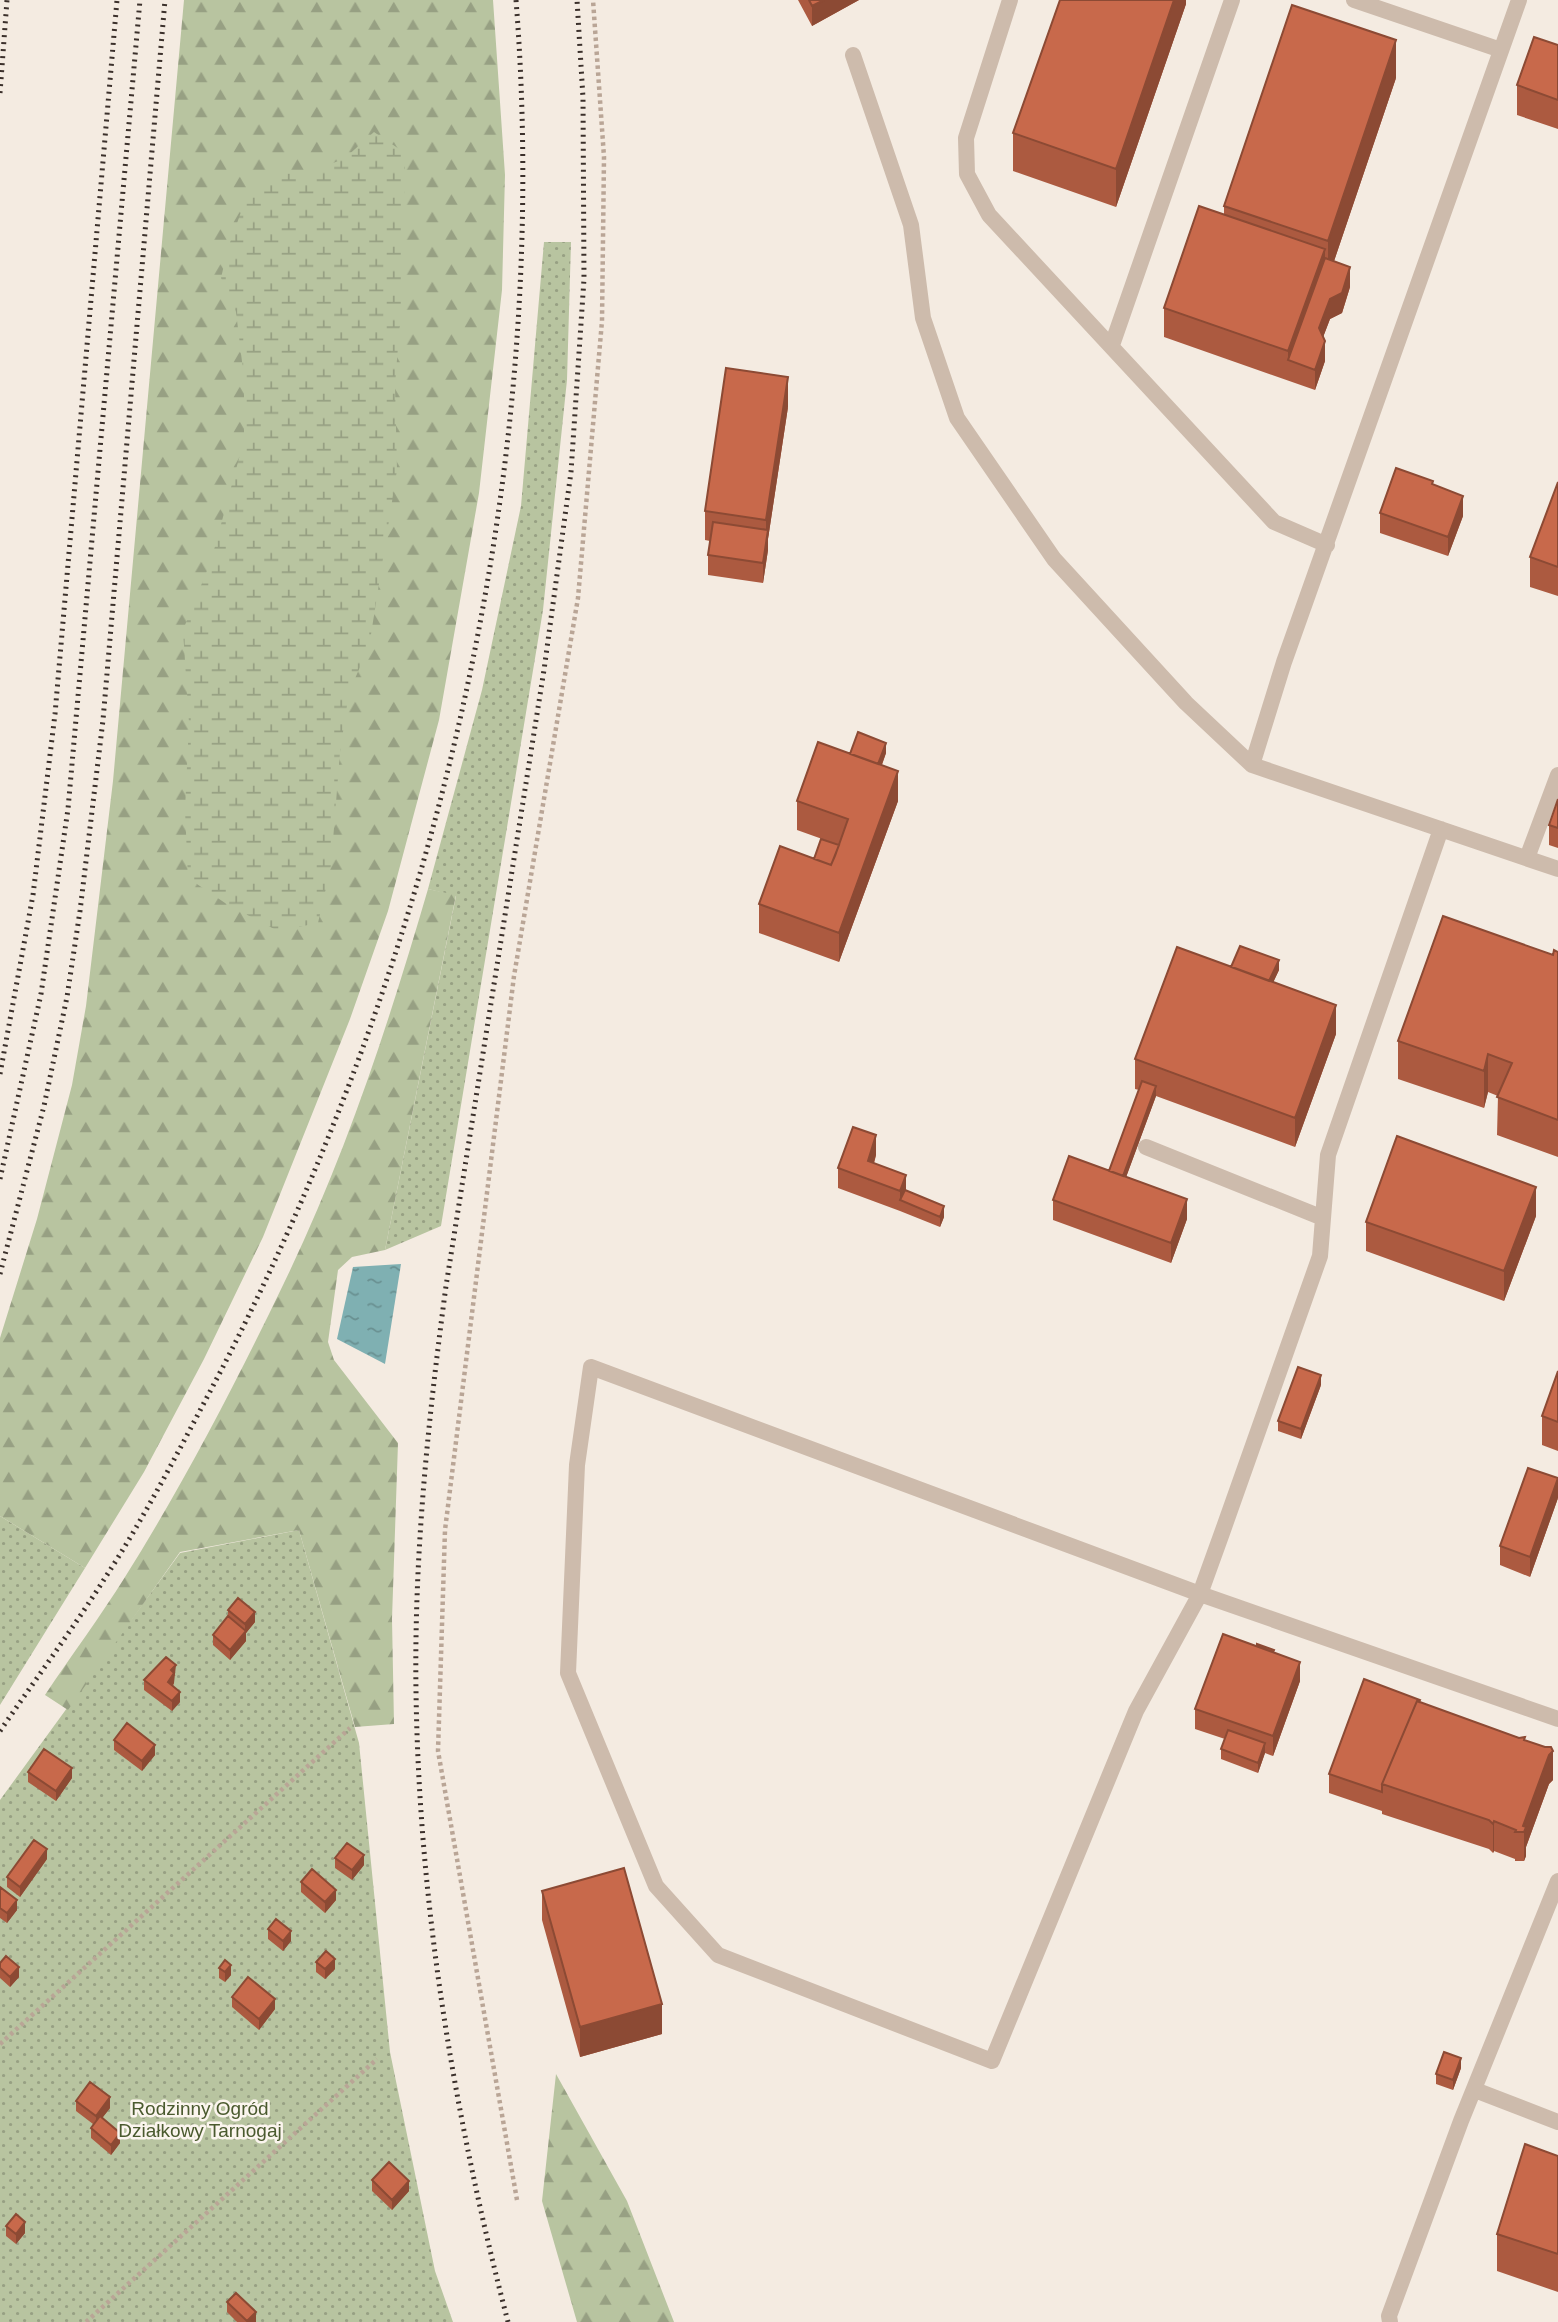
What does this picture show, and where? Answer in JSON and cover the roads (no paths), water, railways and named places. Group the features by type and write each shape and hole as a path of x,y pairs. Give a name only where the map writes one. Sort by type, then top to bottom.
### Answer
{"lane":[{"path":"1010,0 969,121 966,138 967,174 989,215 1274,522 1327,545"},
{"path":"1112,345 1232,0"},
{"path":"1354,0 1501,50"},
{"path":"1252,765 1284,663 1519,0"},
{"path":"853,55 911,225 923,317 957,418 1054,559 1186,704 1252,765 1558,869"},
{"path":"1527,858 1558,775"},
{"path":"1441,829 1328,1155 1320,1256 1200,1594 1136,1711 992,2061 718,1955 656,1886 568,1673 577,1465 591,1367 1200,1594 1558,1719"},
{"path":"1146,1147 1323,1218"},
{"path":"1390,2322 1389,2316 1475,2090 1558,1881"},
{"path":"1475,2090 1558,2122"}],"water":[{"path":"401,1264 385,1364 337,1339 353,1267"}],"railway":[{"path":"0,93 7,0"},
{"path":"0,1074 33,895 55,714 117,0"},
{"path":"0,1179 41,994 68,809 140,0"},
{"path":"0,1274 44,1106 67,997 80,911 103,720 165,0"},
{"path":"0,1731 119,1556 205,1401 285,1239 354,1071 413,898 460,722 494,542 515,362 523,181 516,0"},
{"path":"508,2322 471,2166 432,1931 419,1771 416,1691 417,1590 428,1437 446,1286 544,670 571,472 584,279 583,98 577,0"}],"park label":[{"name":"Rodzinny Ogród Działkowy Tarnogaj","path":"200,2119"}]}
